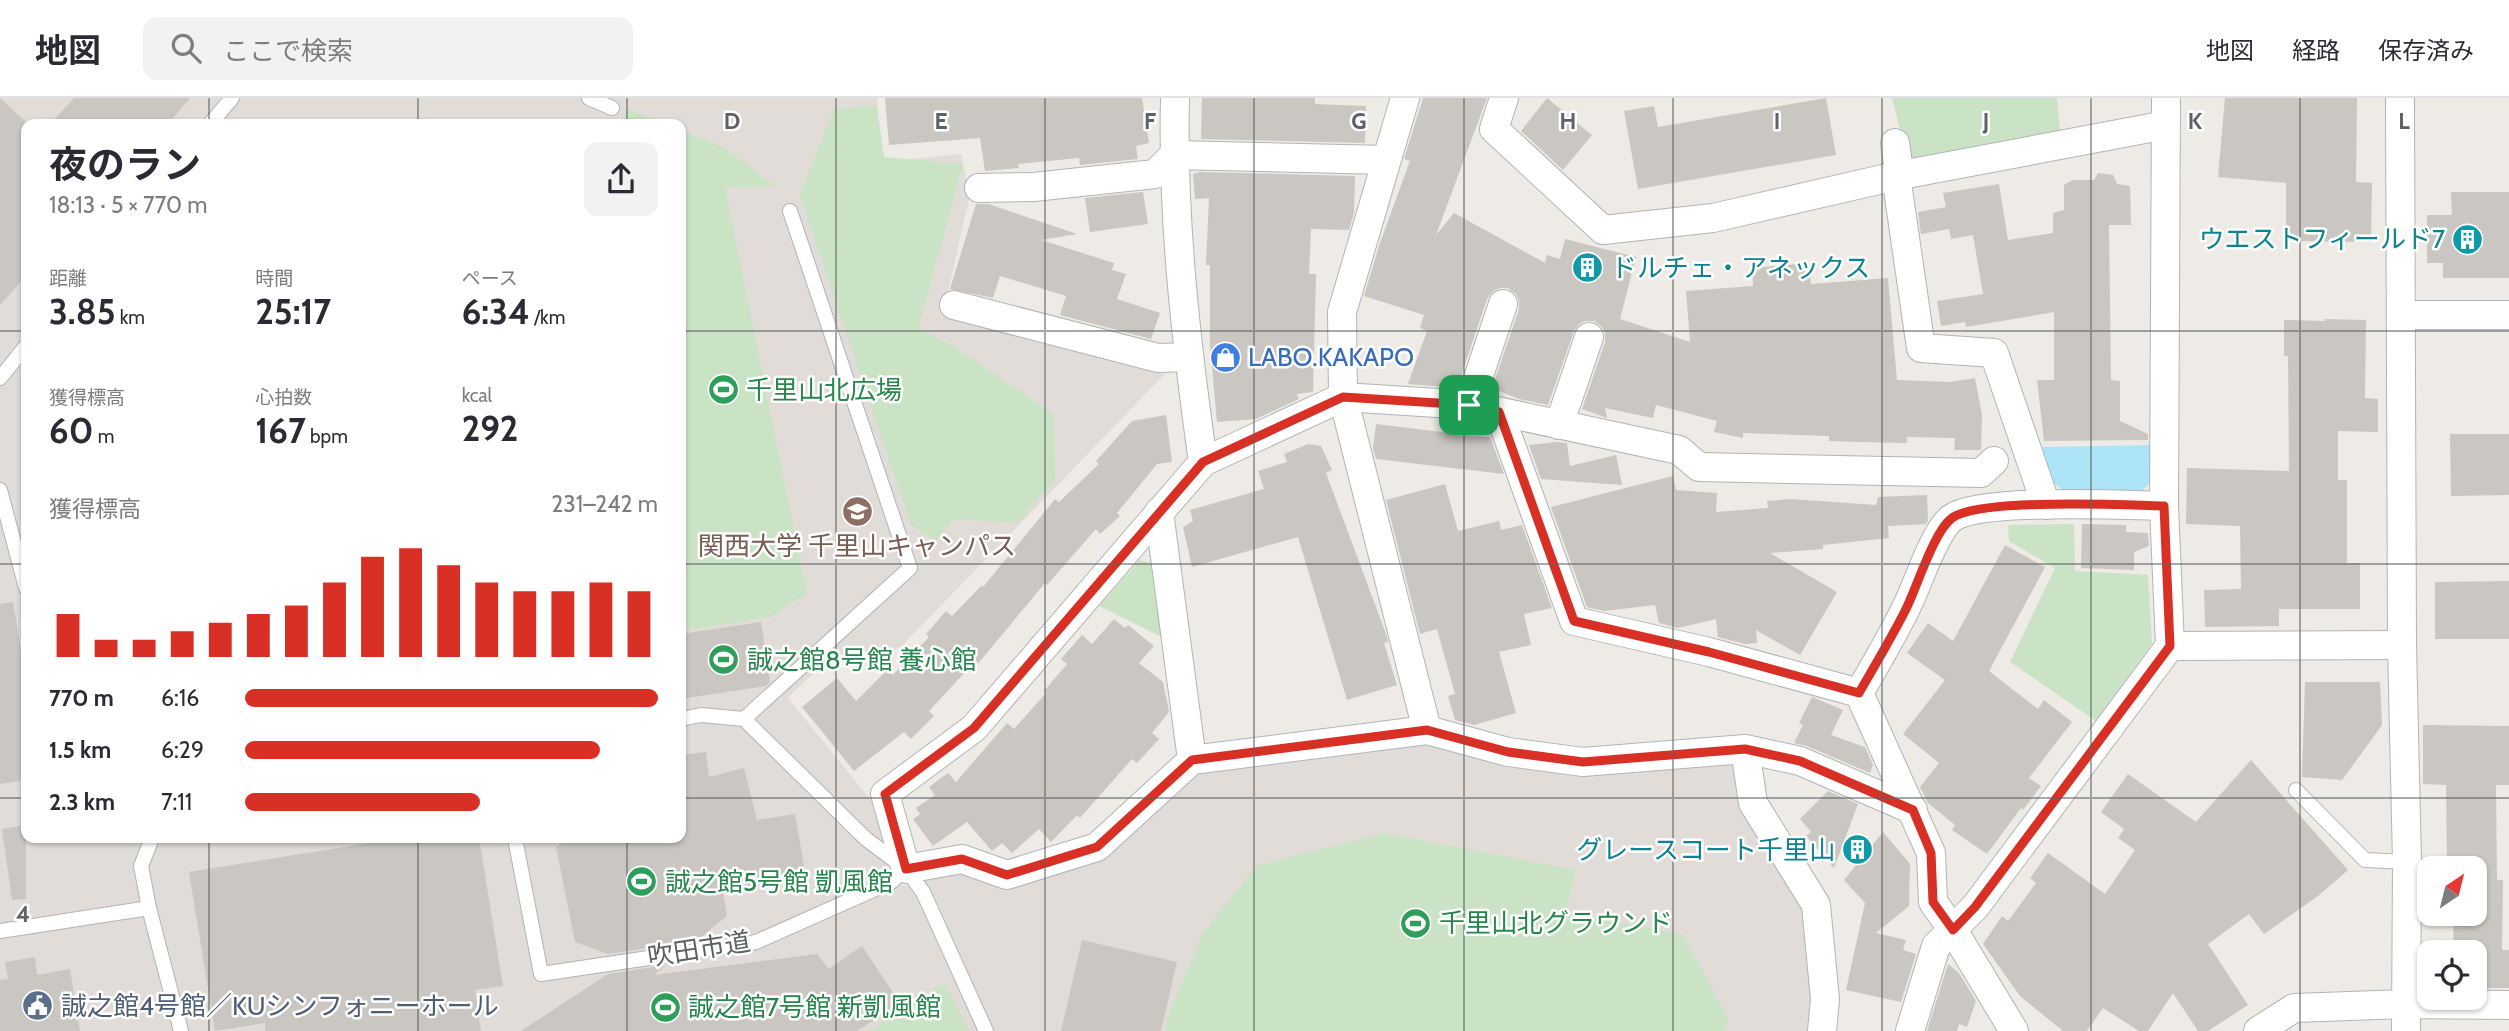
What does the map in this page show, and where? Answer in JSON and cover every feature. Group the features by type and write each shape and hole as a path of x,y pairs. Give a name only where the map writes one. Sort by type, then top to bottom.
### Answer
{"street":[{"path":"1175,98 1174,155 1188,357 1203,462"},
{"path":"1405,98 1342,312 1343,397 1427,730"},
{"path":"1504,98 1494,129 1603,230 1713,218 2166,112 2164,506 2170,646 1975,907 1936,946 1910,1031"},
{"path":"2400,98 2406,1017"},
{"path":"1895,144 1898,164 1896,176 1921,348 1994,353 2046,505"},
{"path":"979,188 1034,187 1155,174 1174,155 1386,160"},
{"path":"1469,405 1503,304"},
{"path":"954,305 1158,358 1188,357"},
{"path":"2402,316 2509,314"},
{"path":"1559,425 1589,337"},
{"path":"1913,810 1800,761 1745,749 1583,762 1508,752 1427,730 1192,760 1097,847 1007,875 962,859 906,869 885,794 974,728 1203,462 1343,397 1469,405 1679,450 1699,467 1981,473 1994,461"},
{"path":"1499,412 1574,621 1709,652 1859,693 1931,853 1933,902 2014,1031"},
{"path":"1859,693 1907,608 1932,547 1951,518 1974,509 2046,505 2164,506"},
{"path":"1159,512 1192,760"},
{"path":"2170,646 2402,645"},
{"path":"1745,749 1753,803 1816,905 1825,999 1822,1031"},
{"path":"2258,1031 2294,1008 2406,1017 2509,1005"}],"lane":[{"path":"214,119 232,98"},
{"path":"589,98 612,108"},
{"path":"744,719 910,568 790,211"},
{"path":"0,378 21,352"},
{"path":"0,490 21,569"},
{"path":"686,718 701,715 744,719 866,839 906,869 923,892 986,1031"},
{"path":"2296,790 2365,860 2407,862"},
{"path":"150,843 141,866 149,908 181,1031"},
{"name":"吹田市道","path":"516,843 541,974 756,942 891,882 906,869"},
{"path":"0,931 149,908"}],"shaded area":[{"name":"関西大学 千里山キャンパス","path":"0,98 877,98 880,162 961,154 970,195 943,313 1165,374 900,648 824,663 788,698 882,814 891,858 884,872 903,886 959,870 1006,887 1108,856 1197,772 1448,742 1729,757 1805,908 1813,1031 0,1031"}],"green space":[{"path":"1892,98 2057,98 2060,132 1908,161"},
{"path":"877,106 884,157 963,164 918,329 952,345 1054,414 1055,480 1018,523 954,519 936,541 911,525 800,195 834,109"},
{"path":"627,109 653,119 622,119"},
{"name":"千里山北広場","path":"686,132 725,148 775,186 725,188 807,593 771,617 686,630"},
{"path":"2074,524 2075,571 2148,575 2152,644 2096,721 2010,662 2055,568 2009,541 2008,525"},
{"path":"1140,560 1153,564 1164,638 1099,606"},
{"name":"千里山北グラウンド","path":"1384,833 1576,870 1565,913 1683,934 1729,1021 1724,1031 1166,1031 1167,1019 1203,933 1256,866"},
{"path":"944,983 970,1031 871,1031"}],"water":[{"path":"2151,445 2153,479 2142,491 2068,493 2052,482 2042,447"}],"building":[{"path":"0,98 23,119 21,282 0,305"},
{"path":"74,98 190,98 172,119 55,119"},
{"path":"885,98 1142,98 1149,143 1136,146 1138,159 1080,165 1079,158 1018,164 1019,168 985,171 980,138 889,145"},
{"path":"1202,98 1315,98 1315,104 1366,106 1365,143 1201,139"},
{"path":"1423,98 1487,98 1436,235 1454,213 1545,263 1547,255 1560,259 1565,239 1636,257 1620,319 1690,342 1686,291 1753,286 1752,268 1809,263 1811,284 1888,278 1897,380 1950,382 1975,378 1982,415 1981,450 1954,450 1955,438 1907,437 1907,443 1829,441 1829,436 1743,433 1743,438 1714,432 1717,421 1656,405 1653,418 1605,408 1607,418 1582,409 1605,342 1602,327 1594,321 1579,324 1574,331 1548,405 1519,399 1492,388 1519,309 1516,294 1508,288 1493,291 1487,299 1457,388 1408,384 1427,331 1420,328 1424,315 1364,296 1410,161 1404,159"},
{"path":"1547,98 1592,135 1563,170 1521,131"},
{"path":"1826,98 1836,155 1638,189 1624,111 1654,106 1658,127"},
{"path":"2225,98 2357,98 2356,182 2372,183 2371,242 2286,241 2286,183 2218,177"},
{"path":"2098,173 2113,175 2117,184 2130,186 2131,225 2109,225 2111,380 2120,381 2120,421 2148,434 2148,440 2044,441 2037,380 2054,380 2054,312 1966,327 1965,322 1941,326 1937,301 1983,294 1973,235 1951,239 1949,229 1921,234 1918,212 1946,207 1943,193 1999,184 2008,240 2053,233 2053,213 2064,210 2064,185 2073,180 2094,180"},
{"path":"1193,174 1355,176 1354,213 1349,230 1311,229 1309,274 1316,274 1313,392 1297,394 1299,399 1256,419 1217,422 1210,345 1210,265 1206,265 1209,198 1195,199"},
{"path":"1143,192 1148,224 1090,232 1085,198"},
{"name":"ウエストフィールド7","path":"2451,192 2509,192 2509,278 2443,278 2443,263 2427,263 2427,215 2452,215"},
{"path":"976,204 988,204 1077,234 1041,240 1114,263 1112,270 1126,274 1117,299 1160,313 1151,339 1060,315 1066,296 1000,276 993,298 950,289"},
{"path":"2284,320 2366,320 2365,398 2378,399 2378,432 2338,431 2338,480 2347,480 2347,563 2360,563 2360,609 2279,609 2279,626 2205,627 2204,590 2241,589 2240,526 2186,524 2187,468 2289,471 2288,356 2284,356"},
{"path":"1166,415 1172,462 1157,464 1117,513 1120,516 1100,534 1096,529 1047,585 1045,583 970,673 967,670 929,711 934,716 911,739 904,732 854,771 802,707 837,678 856,701 887,670 893,675 929,637 926,634 946,611 952,616 982,585 983,587 1055,499 1059,502 1099,464 1096,461 1132,421"},
{"path":"1376,424 1450,435 1490,437 1504,474 1376,459 1373,448"},
{"path":"2450,434 2509,434 2509,495 2451,496"},
{"path":"1567,443 1570,466 1616,455 1622,485 1541,479 1529,445"},
{"path":"1308,444 1321,446 1332,470 1326,473 1386,634 1388,642 1384,643 1397,685 1347,700 1298,537 1192,567 1183,527 1193,521 1190,510 1264,489 1258,471 1287,462 1284,454"},
{"path":"1673,476 1676,490 1717,493 1716,512 1768,508 1767,501 1791,499 1876,505 1878,497 1927,495 1928,521 1926,524 1888,526 1889,538 1823,545 1823,549 1770,553 1837,592 1800,655 1756,630 1757,643 1745,644 1718,637 1716,619 1678,628 1659,623 1655,605 1604,611 1587,607 1551,507"},
{"path":"1445,484 1458,531 1499,521 1501,530 1522,525 1552,608 1524,614 1531,645 1499,652 1516,713 1474,725 1455,720 1448,696 1455,694 1437,629 1420,634 1386,500"},
{"path":"2082,524 2126,525 2126,532 2148,533 2149,546 2134,552 2134,570 2081,568"},
{"path":"2005,545 2045,567 1989,671 2038,709 2044,700 2072,722 2029,778 2041,786 1987,854 1952,830 1955,825 1928,803 1920,787 1939,763 1903,734 1945,680 1907,653 1928,623 1953,641"},
{"path":"2509,581 2509,639 2435,639 2435,582"},
{"path":"13,602 21,651 21,781 0,784 0,604"},
{"path":"1114,619 1125,628 1128,625 1154,646 1139,663 1163,682 1169,712 1152,733 1159,739 1137,763 1132,759 1080,818 1077,815 1051,842 1039,829 1012,853 1002,843 992,851 967,822 933,846 913,819 920,814 916,808 935,795 929,787 948,773 956,782 1007,723 1014,729 1046,693 1044,691 1067,664 1061,659 1082,635 1092,644"},
{"name":"誠之館8号館 養心館","path":"761,622 770,682 766,686 686,698 686,633"},
{"path":"2305,682 2380,682 2382,725 2342,780 2302,777"},
{"path":"1812,697 1843,710 1831,735 1865,747 1873,765 1870,773 1794,743 1803,725 1799,723"},
{"path":"2423,725 2509,726 2509,785 2496,785 2497,880 2503,880 2502,950 2509,950 2509,988 2487,988 2487,940 2453,940 2454,926 2487,926 2487,856 2447,856 2446,785 2423,784"},
{"name":"誠之館5号館 凱風館","path":"706,752 709,777 744,768 757,820 795,814 806,878 723,892 727,916 696,941 608,954 575,942 556,847 561,843 686,843 686,754"},
{"path":"2251,760 2348,870 2318,896 2264,934 2249,914 2208,944 2248,1005 2208,1031 2198,1031 2173,993 2148,1031 2139,1031 2103,1008 2087,1031 2063,1031 2020,996 1983,944 2002,916 2008,921 2036,883 2030,878 2048,853 2105,894 2135,850 2118,838 2124,829 2101,812 2128,774 2196,822"},
{"path":"1828,791 1858,804 1834,868 1806,836 1811,832 1800,819"},
{"path":"21,826 21,843 26,843 26,899 12,900 2,829"},
{"path":"1883,832 1910,864 1909,906 1876,933 1906,940 1903,950 1916,954 1901,1002 1846,990 1865,903 1844,880"},
{"path":"369,843 480,843 503,986 475,990 481,1031 265,1031 265,1023 215,1031 189,872"},
{"path":"1082,940 1177,962 1161,1031 1061,1031"},
{"name":"誠之館7号館 新凱風館","path":"862,946 900,1003 857,1031 521,1031 608,974 666,965 654,975 817,954 829,969"},
{"name":"誠之館4号館／KUシンフォニーホール","path":"35,957 37,975 70,969 80,1031 0,1031 0,980 8,979 5,962"},
{"path":"1948,964 1959,973 1976,1001 1967,1027 1959,1024 1957,1031 1927,1031"}],"place":[{"name":"ウエストフィールド7","path":"2468,239"},
{"name":"ドルチェ・アネックス","path":"1588,268"},
{"name":"LABO.KAKAPO","path":"1225,357"},
{"name":"千里山北広場","path":"723,390"},
{"name":"関西大学 千里山キャンパス","path":"857,511"},
{"name":"誠之館8号館 養心館","path":"724,660"},
{"name":"グレースコート千里山","path":"1858,850"},
{"name":"誠之館5号館 凱風館","path":"642,882"},
{"name":"千里山北グラウンド","path":"1416,923"},
{"name":"誠之館4号館／KUシンフォニーホール","path":"38,1006"},
{"name":"誠之館7号館 新凱風館","path":"665,1007"}],"route":[{"path":"1343,397 1469,405 1499,412 1574,621 1709,652 1859,693 1907,608 1932,547 1951,518 1974,509 2046,505 2164,506 2170,646 1975,907 1953,930 1933,902 1931,853 1913,810 1800,761 1745,749 1583,762 1508,752 1427,730 1192,760 1097,847 1007,875 962,859 906,869 885,794 974,728 1203,462 1343,397"}]}
